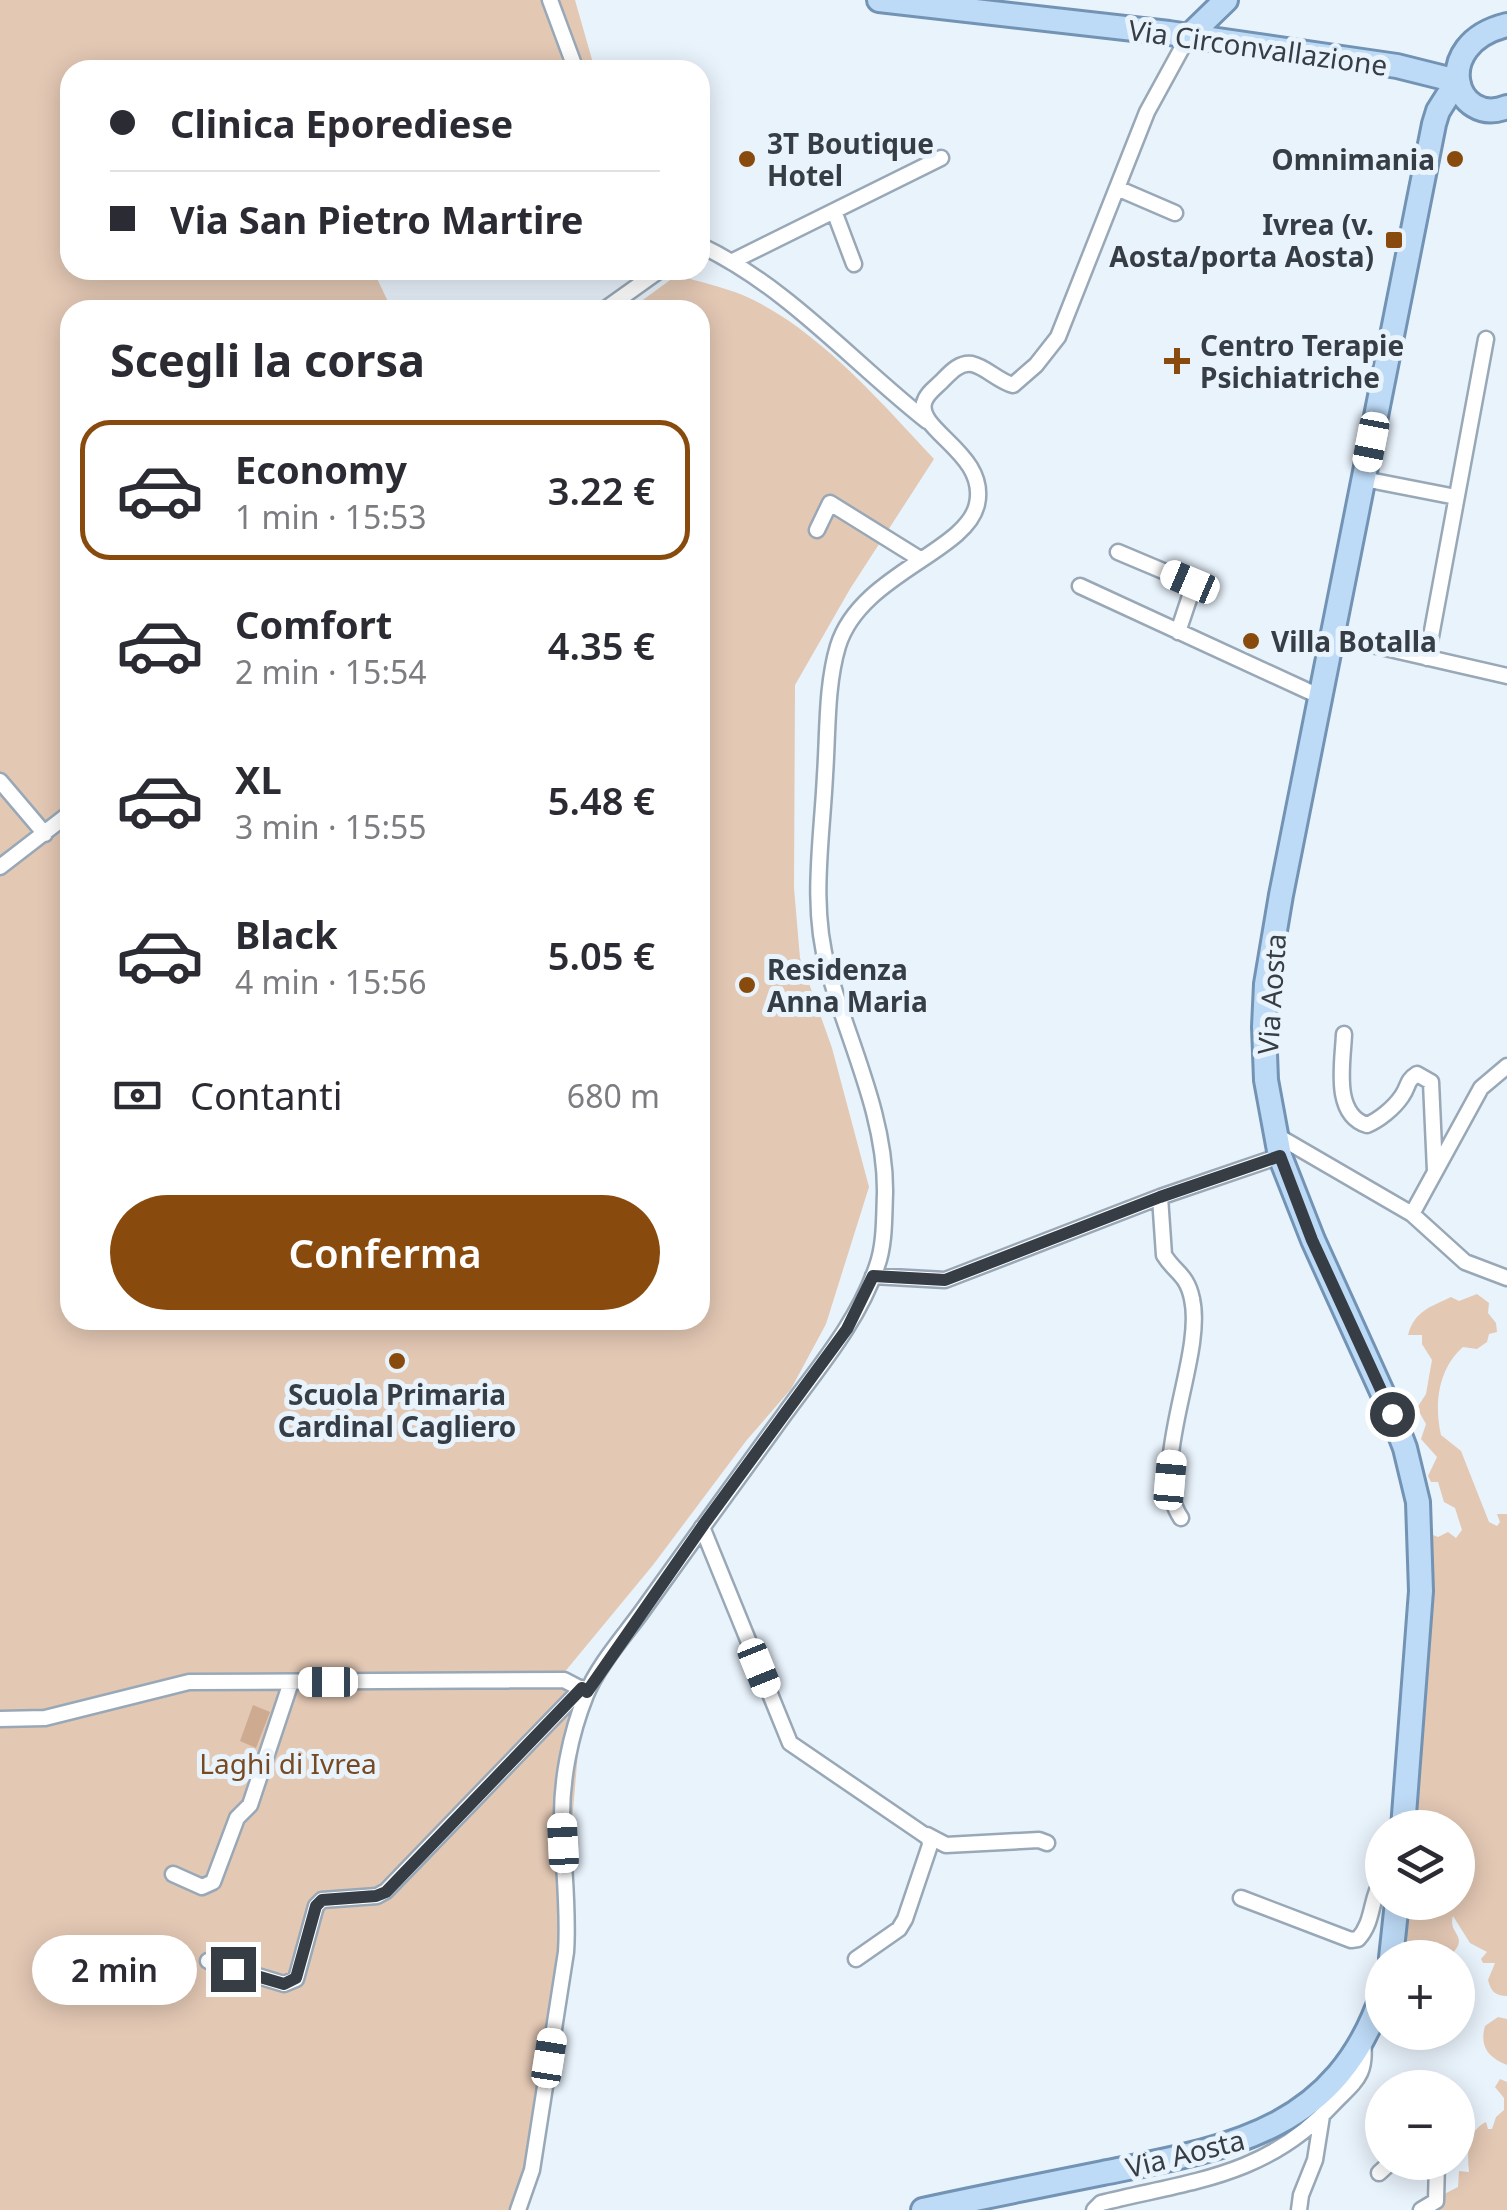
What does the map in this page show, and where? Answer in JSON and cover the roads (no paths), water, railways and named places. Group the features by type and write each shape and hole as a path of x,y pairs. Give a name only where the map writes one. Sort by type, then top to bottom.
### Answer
{"main road":[{"name":"Via Circonvallazione","path":"879,0 1397,66 1458,81"},
{"path":"1188,37 1226,0"},
{"name":"Via Aosta","path":"1404,1810 1421,1591 1418,1502 1392,1414 1312,1240 1278,1145 1266,1080 1266,984 1438,111 1458,81 1456,67 1469,46 1495,28 1507,25"},
{"path":"1420,74 1430,85 1438,111"},
{"path":"1458,81 1474,104 1494,111 1507,106"},
{"path":"1431,147 1447,125 1474,104"},
{"name":"Via Aosta","path":"923,2210 1238,2142 1268,2130 1304,2107 1342,2070 1365,2034"}],"street":[{"path":"550,0 572,60"},
{"path":"929,422 923,411 924,403 957,367 976,365 1013,385 1036,365 1058,337 1147,112 1188,37"},
{"path":"731,262 941,158"},
{"path":"1117,188 1175,213"},
{"path":"834,211 854,264"},
{"path":"208,1961 284,1984 292,1982 316,1906 322,1900 386,1892 584,1690 847,1329 879,1261 885,1188 882,1160 865,1083 828,969 819,924 829,708 838,644 849,623 893,576 963,531 978,500 977,480 966,459 929,422 866,372 815,320 710,250"},
{"path":"618,300 646,280"},
{"path":"1427,658 1486,339"},
{"path":"1364,480 1456,496"},
{"path":"816,530 830,502 920,559"},
{"path":"1118,552 1194,584 1178,632"},
{"path":"1080,586 1321,696"},
{"path":"1333,636 1507,676"},
{"path":"0,781 45,834"},
{"path":"0,867 60,822"},
{"path":"1344,1034 1343,1098 1360,1124 1379,1119 1402,1096 1408,1080 1417,1074 1432,1082 1435,1172"},
{"path":"1412,1214 1481,1088 1507,1066"},
{"path":"873,1276 945,1280 1160,1197 1278,1145 1412,1214 1465,1262 1507,1278"},
{"path":"1160,1197 1166,1279"},
{"path":"1164,1255 1182,1273 1194,1308 1174,1439 1170,1494 1182,1518"},
{"path":"702,1527 790,1743 946,1845 1039,1840 1048,1843"},
{"path":"0,1719 45,1718 189,1682 564,1680 584,1690"},
{"path":"173,1874 202,1887 214,1882 237,1818 250,1806 291,1682"},
{"path":"518,2210 532,2170 566,1952 562,1818 567,1765 584,1690"},
{"path":"856,1959 899,1929 905,1920 930,1844 927,1835"},
{"path":"1241,1898 1351,1940 1358,1939 1370,1920"},
{"path":"1094,2210 1101,2203 1210,2179 1256,2163 1283,2148 1322,2116 1366,2064 1363,2039"},
{"path":"1299,2210 1315,2160 1322,2116"},
{"path":"1421,2210 1436,2200 1437,2180"}],"place":[{"name":"3T Boutique Hotel","path":"747,159"},
{"name":"Omnimania","path":"1455,159"},
{"name":"Ivrea (v. Aosta/porta Aosta)","path":"1394,240"},
{"name":"Centro Terapie Psichiatriche","path":"1177,361"},
{"name":"Villa Botalla","path":"1251,641"},
{"name":"Residenza Anna Maria","path":"747,985"},
{"name":"Scuola Primaria Cardinal Cagliero","path":"397,1361"}],"park label":[{"name":"Laghi di Ivrea","path":"288,1763"}]}
